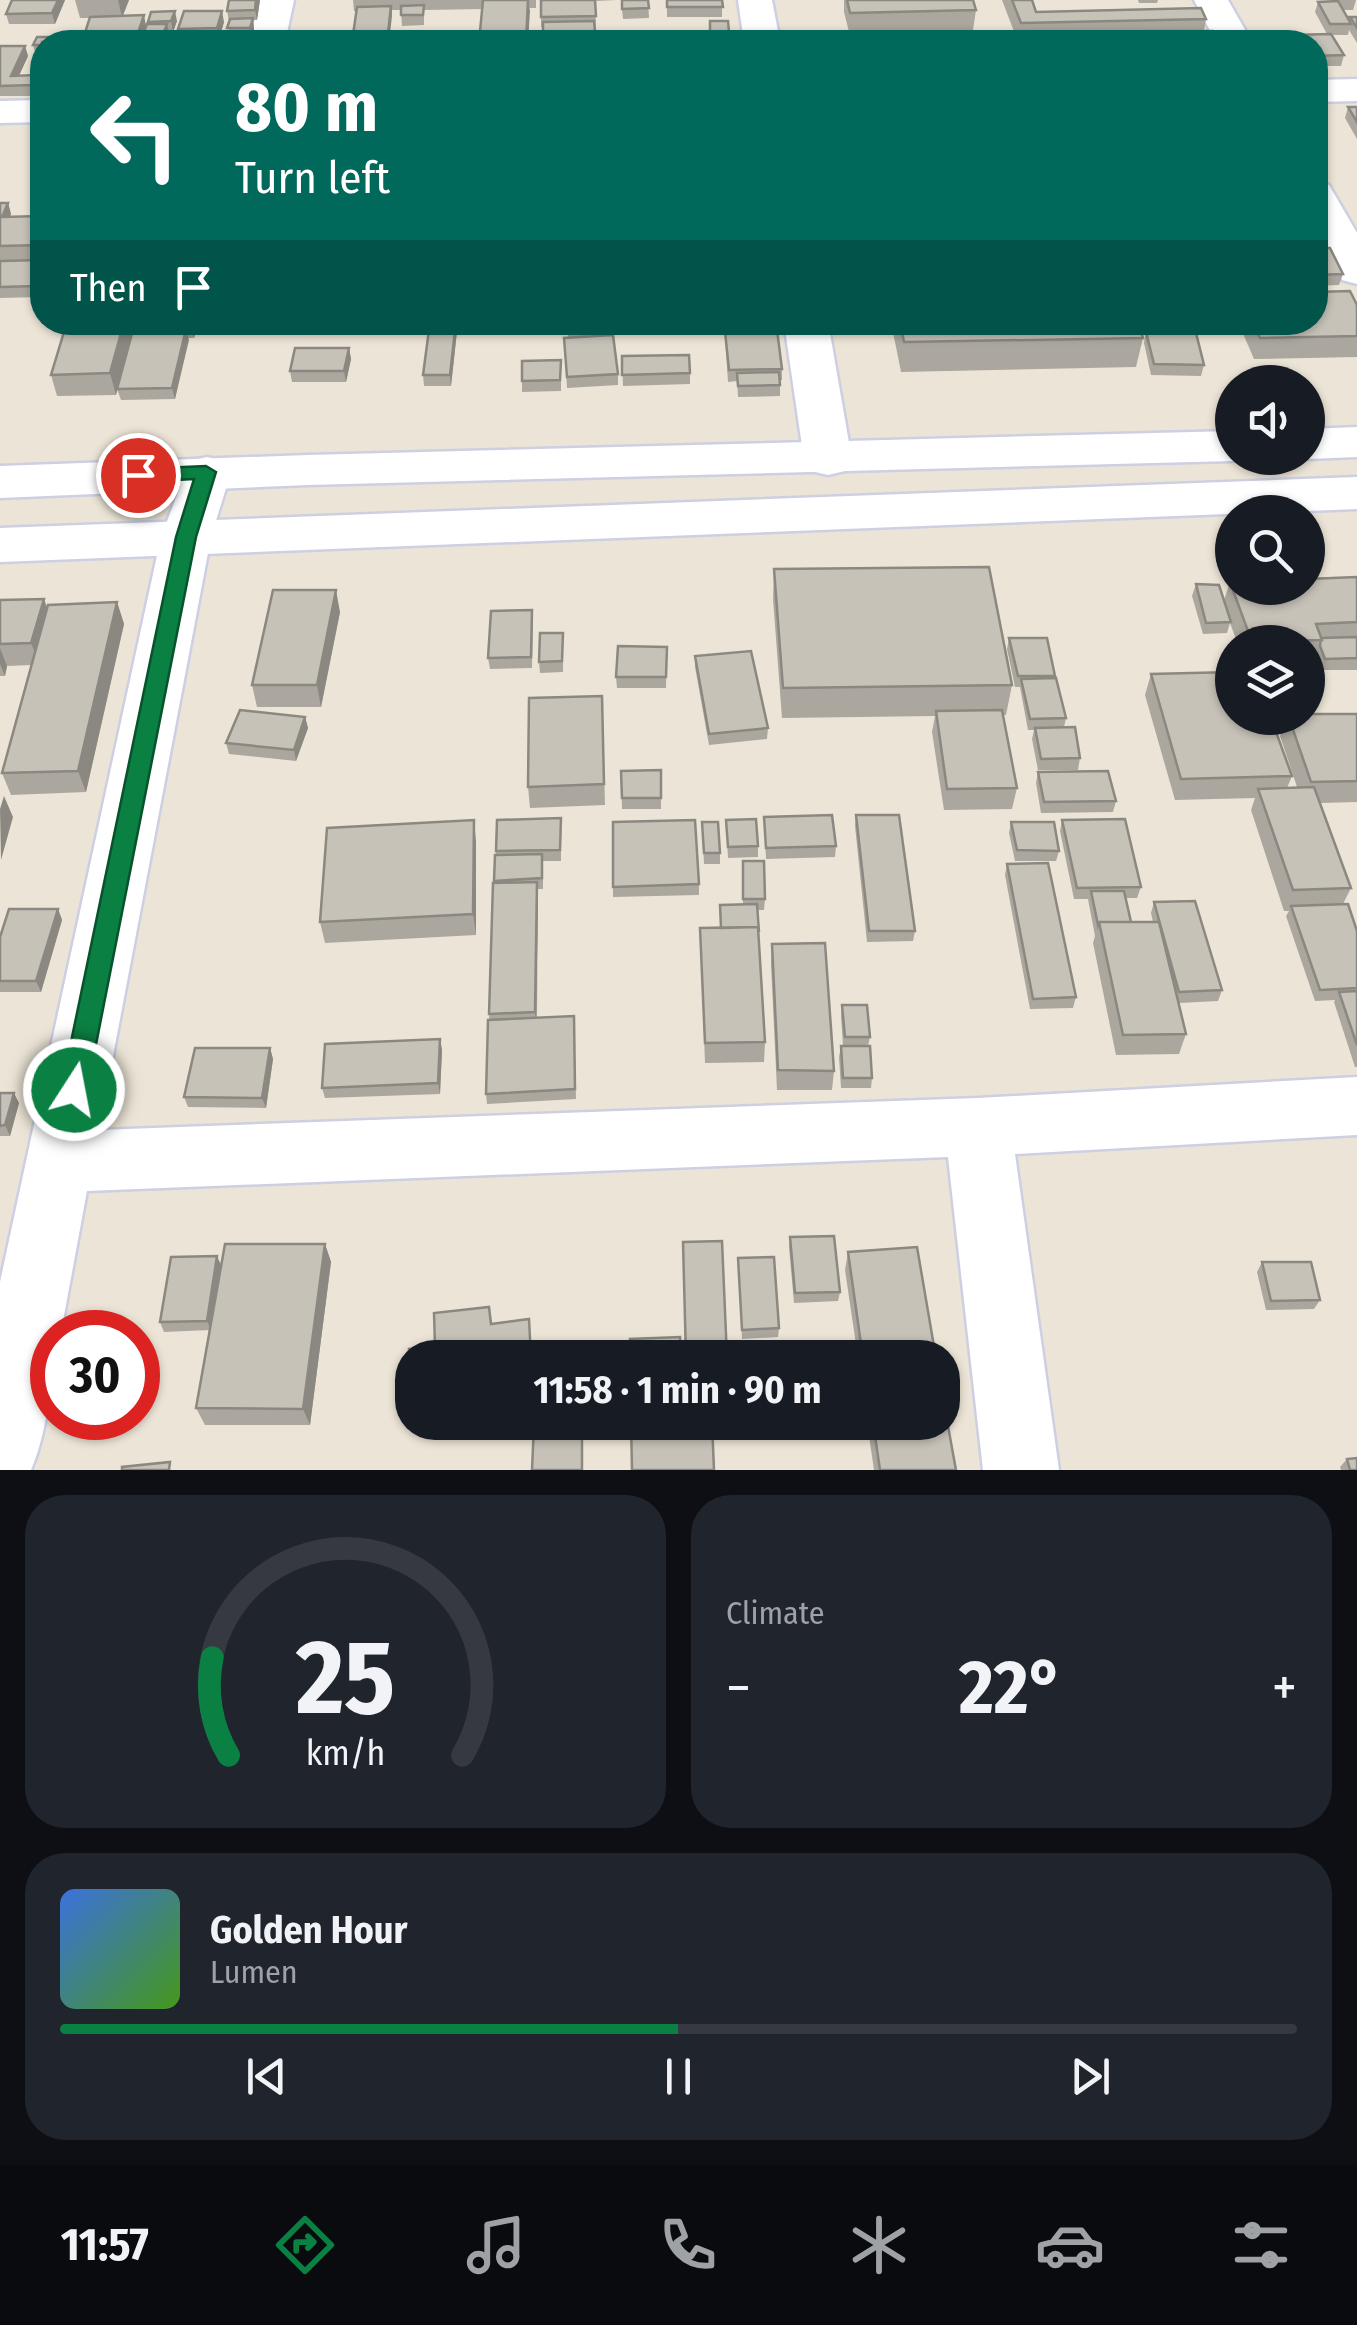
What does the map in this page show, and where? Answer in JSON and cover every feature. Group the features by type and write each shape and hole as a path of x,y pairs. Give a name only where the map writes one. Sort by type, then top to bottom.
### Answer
{"street":[{"path":"270,30 277,0"},
{"path":"755,0 760,30"},
{"path":"1211,0 1227,30"},
{"path":"1328,91 1357,90"},
{"path":"0,112 30,111"},
{"path":"1328,217 1357,271"},
{"path":"808,335 828,460"},
{"path":"1325,443 1357,442"},
{"path":"0,482 206,472 828,460 1215,447"},
{"path":"0,1455 186,537 206,472"},
{"path":"0,544 1357,494"},
{"path":"59,1162 978,1127 1357,1106"},
{"path":"978,1127 1021,1470"}],"building":[{"path":"12,0 58,0 52,13 6,14"},
{"path":"229,0 256,0 255,10 227,11"},
{"path":"483,0 528,0 527,30 480,30"},
{"path":"541,0 595,0 596,16 541,17"},
{"path":"622,0 648,0 649,8 622,9"},
{"path":"667,0 722,0 723,7 667,7"},
{"path":"847,0 973,0 976,10 850,13"},
{"path":"1012,0 1032,0 1036,12 1201,8 1206,19 1021,23"},
{"path":"1338,1 1351,24 1330,24 1318,2"},
{"path":"424,5 423,15 401,15 401,6"},
{"path":"391,6 388,30 354,30 357,7"},
{"path":"175,11 171,21 148,22 151,12"},
{"path":"184,11 222,11 217,28 178,29"},
{"path":"144,15 139,30 86,30 90,17"},
{"path":"253,18 250,28 227,28 230,19"},
{"path":"594,21 595,30 543,30 543,22"},
{"path":"710,21 728,21 729,30 710,30"},
{"path":"147,24 167,24 165,30 145,30"},
{"path":"1331,34 1344,55 1328,56"},
{"path":"0,46 25,46 11,76 30,75 30,85 0,86"},
{"path":"1348,107 1357,107 1357,122"},
{"path":"0,203 8,203 2,217 0,217"},
{"path":"30,216 30,245 0,246 0,217"},
{"path":"1328,248 1330,248 1343,274 1328,275"},
{"path":"30,260 30,286 0,287 0,261"},
{"path":"1350,291 1357,305 1357,336 1260,338 1259,335 1328,335 1328,292"},
{"path":"63,335 120,335 110,373 51,375"},
{"path":"132,335 185,335 172,388 117,389"},
{"path":"428,335 455,335 450,375 423,375"},
{"path":"613,335 618,374 567,377 564,338"},
{"path":"725,335 778,335 782,369 729,370"},
{"path":"903,335 1143,338 904,342"},
{"path":"1147,335 1196,335 1204,365 1154,364"},
{"path":"295,348 349,348 344,371 290,371"},
{"path":"689,355 690,373 622,375 622,356"},
{"path":"561,360 560,380 522,381 522,361"},
{"path":"779,372 780,385 738,386 737,373"},
{"path":"989,567 1012,685 783,688 774,569"},
{"path":"1357,577 1357,622 1246,625 1238,605 1325,605 1325,578"},
{"path":"1196,584 1215,585 1215,605 1225,605 1231,622 1206,623"},
{"path":"273,590 336,590 317,685 252,685"},
{"path":"44,599 31,643 0,644 0,600"},
{"path":"117,602 78,771 2,773 48,605"},
{"path":"532,610 531,657 488,658 491,611"},
{"path":"540,633 563,633 562,661 539,662"},
{"path":"1357,637 1357,658 1325,659 1325,638"},
{"path":"1009,638 1047,638 1055,676 1018,676"},
{"path":"618,646 667,647 666,677 616,677"},
{"path":"751,651 768,728 709,734 695,656"},
{"path":"1215,672 1215,735 1277,735 1292,776 1181,779 1151,674"},
{"path":"1056,678 1066,718 1030,719 1021,679"},
{"path":"602,696 604,784 528,787 529,698"},
{"path":"240,710 305,717 294,750 226,743"},
{"path":"1002,710 1017,788 947,789 936,711"},
{"path":"1325,714 1357,714 1357,781 1311,782 1295,735 1325,735"},
{"path":"1075,727 1080,758 1041,759 1035,728"},
{"path":"661,770 661,798 622,798 621,771"},
{"path":"1108,771 1116,801 1044,802 1038,772"},
{"path":"1314,787 1351,888 1293,890 1258,789"},
{"path":"832,815 836,846 766,848 764,817"},
{"path":"856,815 899,815 915,931 869,931"},
{"path":"561,818 560,850 496,851 497,820"},
{"path":"756,819 758,846 728,847 726,820"},
{"path":"1125,819 1141,887 1077,888 1062,820"},
{"path":"474,820 473,914 320,922 327,828"},
{"path":"695,820 699,884 613,887 613,822"},
{"path":"702,822 718,822 720,853 704,853"},
{"path":"1011,822 1054,822 1059,851 1017,850"},
{"path":"542,854 542,878 494,881 495,855"},
{"path":"743,861 764,861 765,899 743,899"},
{"path":"1048,863 1076,997 1033,999 1007,864"},
{"path":"537,882 535,1012 489,1014 493,883"},
{"path":"1091,891 1124,891 1131,922 1098,925"},
{"path":"1195,901 1222,990 1179,992 1154,902"},
{"path":"757,904 759,932 758,927 721,928 720,905"},
{"path":"1348,904 1357,931 1357,988 1320,990 1291,906"},
{"path":"9,909 58,909 36,981 0,981 0,937"},
{"path":"1099,922 1159,922 1186,1034 1123,1035"},
{"path":"758,927 765,1042 705,1043 700,928"},
{"path":"825,943 834,1071 778,1070 772,944"},
{"path":"1357,991 1357,1045 1339,992"},
{"path":"842,1005 867,1005 870,1037 845,1037"},
{"path":"574,1016 575,1089 486,1094 488,1020"},
{"path":"440,1039 438,1083 322,1088 325,1044"},
{"path":"841,1046 870,1046 872,1078 843,1078"},
{"path":"195,1048 270,1048 262,1098 184,1097"},
{"path":"0,1093 14,1093 5,1125 0,1126"},
{"path":"834,1236 840,1292 795,1293 790,1237"},
{"path":"722,1241 726,1340 686,1340 683,1242"},
{"path":"225,1244 325,1244 303,1409 196,1408"},
{"path":"917,1247 933,1340 860,1340 848,1252"},
{"path":"217,1256 207,1321 160,1322 171,1257"},
{"path":"774,1257 779,1328 742,1330 738,1258"},
{"path":"1262,1262 1311,1262 1320,1300 1271,1301"},
{"path":"489,1307 491,1324 529,1319 530,1340 435,1340 434,1313"},
{"path":"680,1337 680,1340 630,1340"},
{"path":"533,1440 582,1440 582,1470 532,1470"},
{"path":"631,1440 713,1440 714,1470 632,1470"},
{"path":"876,1440 951,1440 956,1470 880,1470"},
{"path":"1357,1458 1357,1470 1350,1470 1347,1459"},
{"path":"170,1462 169,1470 122,1470 122,1467"}],"route":[{"path":"74,1090 186,537 206,472 138,475"}]}
